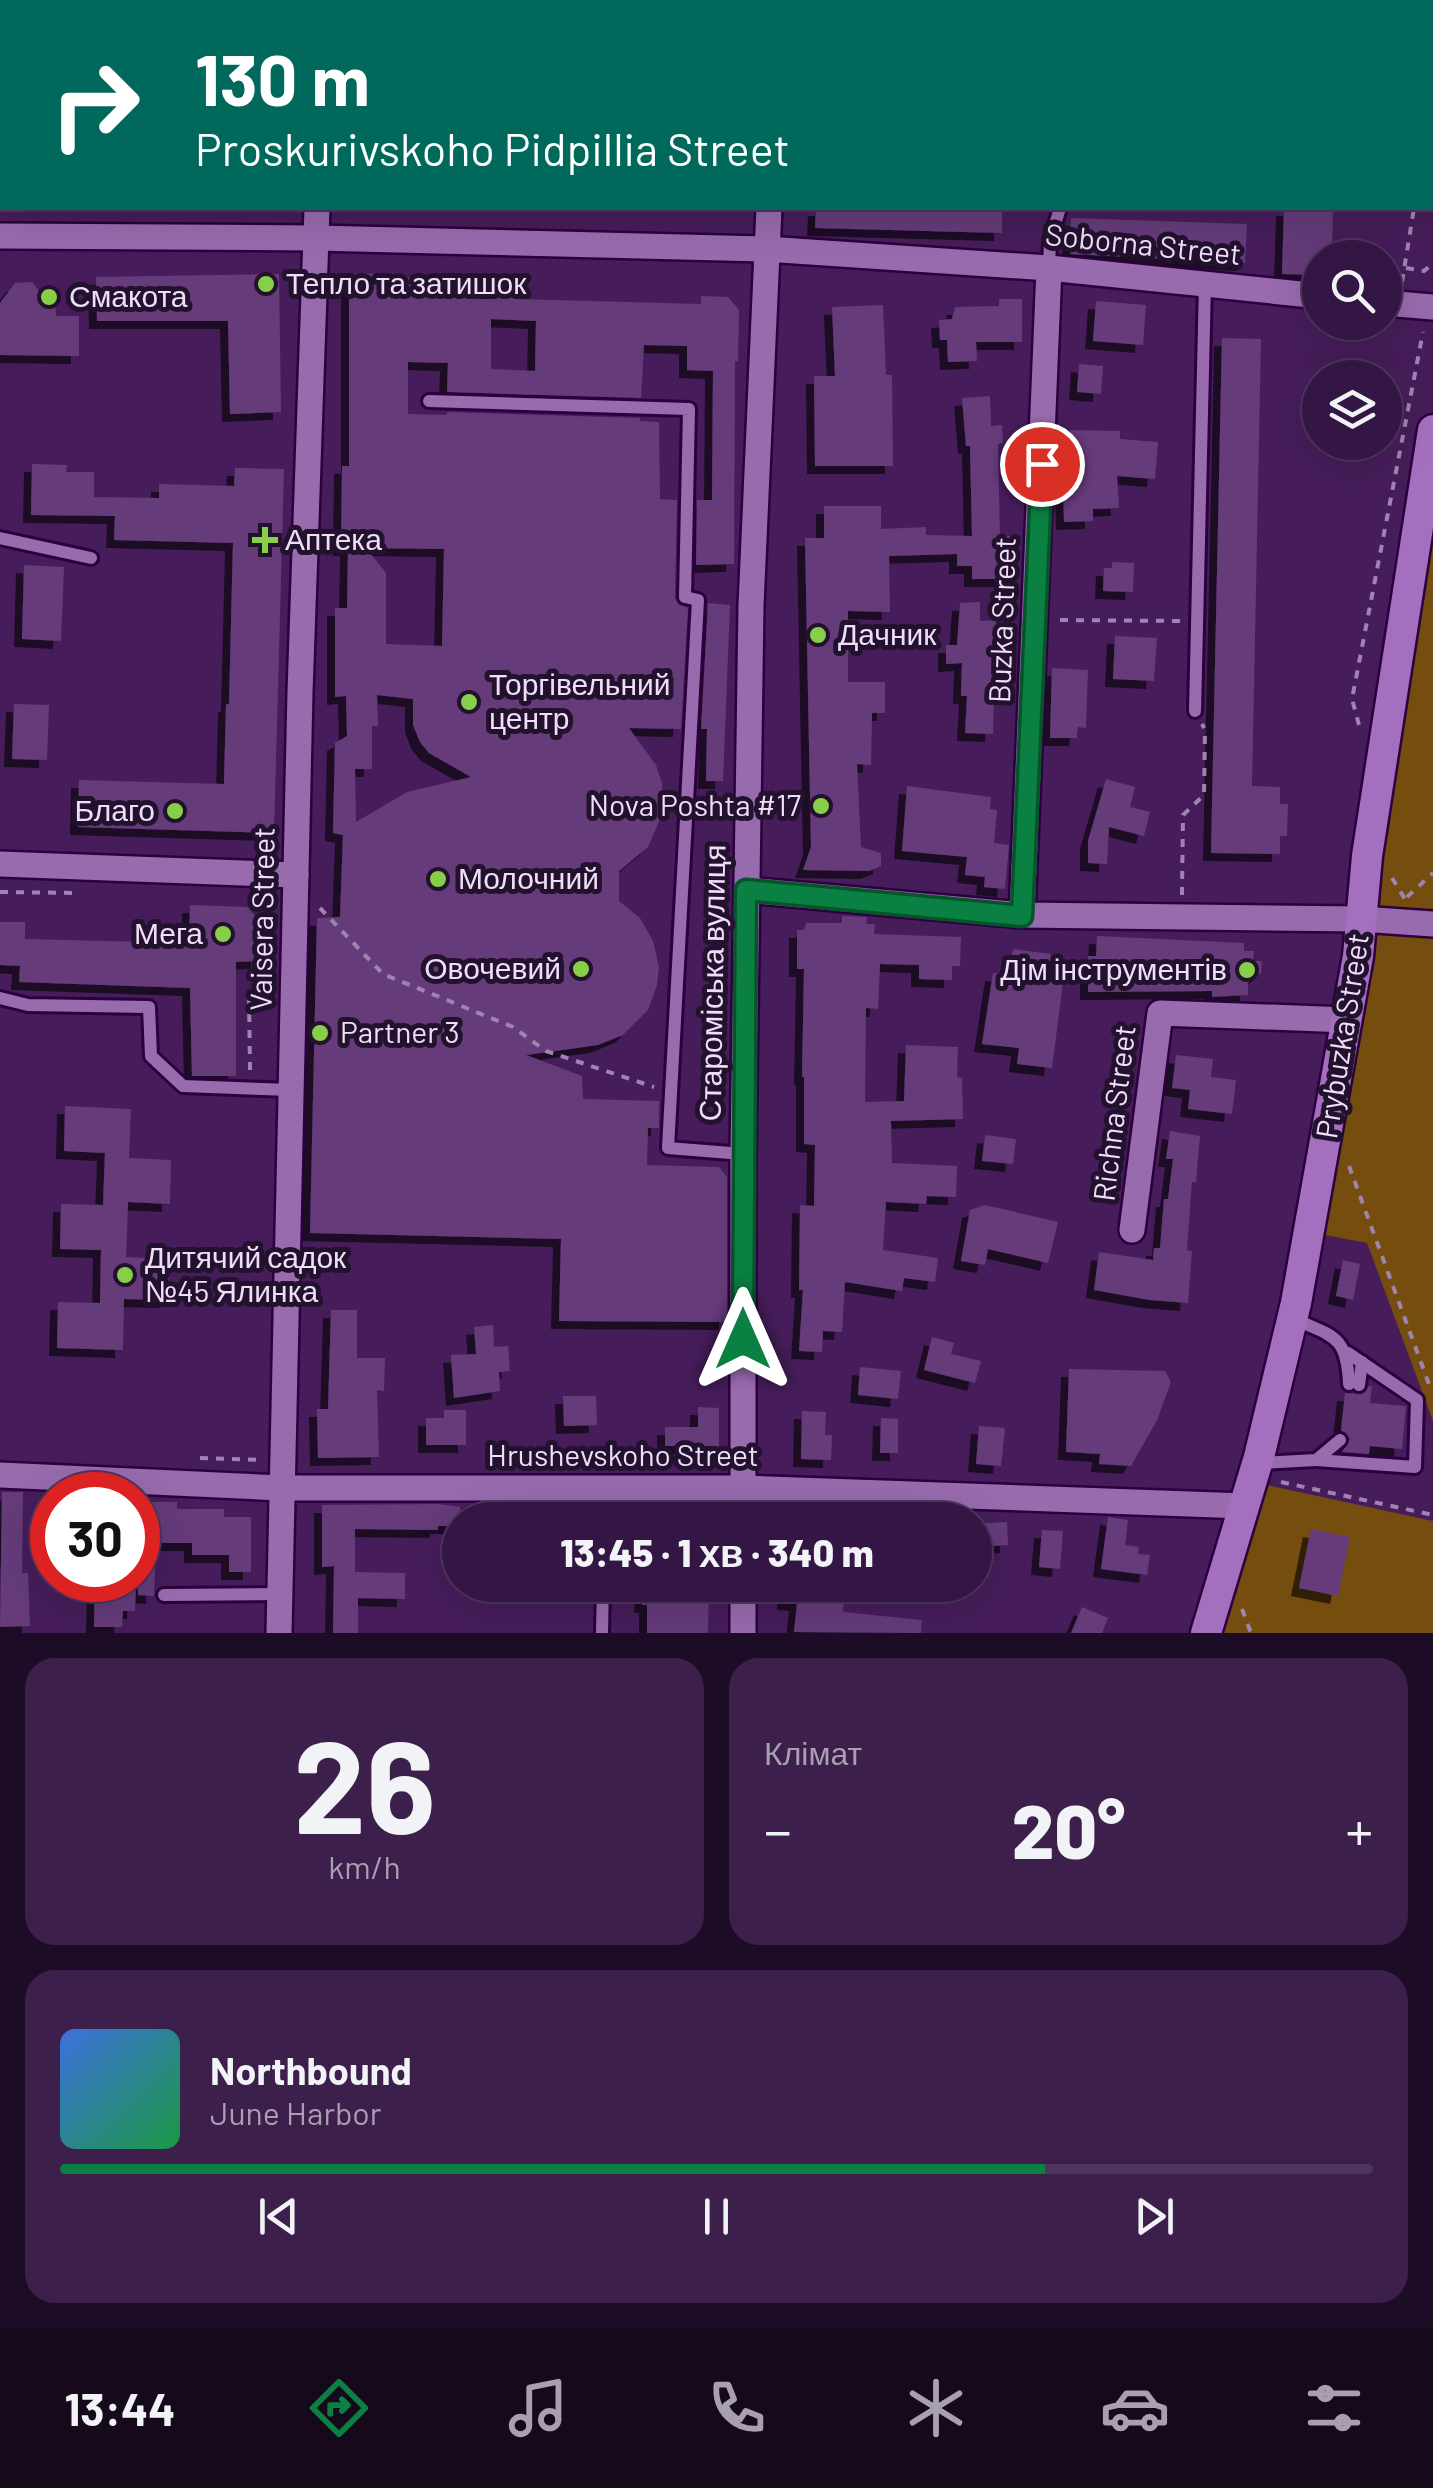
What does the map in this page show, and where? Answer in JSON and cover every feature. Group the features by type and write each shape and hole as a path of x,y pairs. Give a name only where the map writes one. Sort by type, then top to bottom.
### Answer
{"street":[{"name":"Vaisera Street","path":"278,1633 317,210"},
{"name":"Староміська вулиця","path":"743,1502 750,605 768,210"},
{"name":"Soborna Street","path":"0,236 316,238 766,249 1049,268 1302,294"},
{"name":"Buzka Street","path":"1022,916 1049,268"},
{"path":"1402,304 1431,307"},
{"name":"Prybuzka Street","path":"1206,1633 1245,1506 1264,1471 1348,1020 1374,805 1433,430"},
{"path":"0,864 296,875"},
{"path":"746,890 1022,916 1361,919 1433,924"},
{"name":"Richna Street","path":"1132,1230 1160,1013 1348,1020"},
{"name":"Hrushevskoho Street","path":"0,1474 282,1488 743,1488 1245,1506"},
{"path":"743,1602 744,1633"}],"lane":[{"path":"1049,268 1050,241 1059,210"},
{"path":"1195,711 1205,284"},
{"path":"429,402 689,409 685,597 698,600 668,1148 743,1154"},
{"path":"0,538 91,558"},
{"path":"0,998 28,1006 149,1007 151,1056 183,1086 291,1090"},
{"path":"1264,1471 1316,1460 1415,1467 1417,1400 1348,1353 1338,1340 1292,1318"},
{"path":"1348,1353 1354,1384 1362,1362"},
{"path":"1316,1460 1340,1440"},
{"path":"605,1488 605,1502"},
{"path":"164,1596 280,1594"},
{"path":"602,1633 603,1602"}],"path":[{"path":"1402,274 1414,210"},
{"path":"1404,268 1424,270 1433,263"},
{"path":"1361,733 1352,699 1416,357 1431,307"},
{"path":"1036,620 1196,621"},
{"path":"1183,917 1183,815 1204,795 1204,730 1195,711"},
{"path":"1390,869 1396,887 1413,904"},
{"path":"1406,899 1433,874"},
{"path":"310,898 383,974 514,1027 546,1051 671,1093"},
{"path":"1346,1158 1433,1396"},
{"path":"1264,1471 1433,1515"},
{"path":"1241,1604 1251,1633"}],"shaded area":[{"path":"1433,501 1433,915 1373,910"},
{"path":"1371,929 1433,934 1433,1421 1367,1243 1320,1234"},
{"path":"1262,1484 1433,1521 1433,1633 1217,1633"}],"building":[{"path":"816,210 1002,210 1002,233 815,228"},
{"path":"1284,210 1333,210 1332,240 1302,240 1302,275 1282,274"},
{"path":"1071,218 1247,224 1245,263 1070,254"},
{"path":"399,273 399,277 481,282 481,276 513,277 512,296 516,299 701,304 701,296 728,297 739,310 734,564 696,565 697,500 712,500 713,371 687,370 687,346 644,345 641,398 447,392 448,363 408,362 408,414 640,418 659,422 660,499 677,500 675,598 688,608 681,729 629,728 656,765 662,783 663,812 648,847 619,871 619,901 640,918 653,941 659,967 657,985 648,1010 623,1035 598,1045 526,1055 582,1076 583,1099 659,1101 659,1128 648,1128 647,1165 719,1167 727,1177 727,1322 559,1321 561,1239 310,1233 317,918 340,917 343,835 333,833 335,743 347,736 346,696 335,697 335,608 347,608 348,548 341,548 342,466 349,466 349,274","holes":["491,319 536,321 535,371 491,369","366,548 444,549 442,646 386,644 386,573","377,695 413,699 413,725 420,742 429,753 471,777 407,792 356,822 355,769 372,769 372,726 378,726"]},
{"path":"279,274 281,412 230,414 228,321 97,321 96,277"},
{"path":"32,282 40,292 55,292 56,316 79,316 79,356 0,355 0,303 15,283"},
{"path":"999,299 1022,299 1022,342 976,342 977,361 948,362 947,340 940,340 939,320 952,319 955,307 999,306"},
{"path":"1096,301 1146,305 1143,345 1093,341"},
{"path":"883,305 886,375 892,375 893,466 815,466 814,376 835,376 832,307"},
{"path":"1222,338 1261,339 1252,786 1280,787 1280,804 1288,804 1287,836 1280,836 1280,854 1211,853"},
{"path":"1079,364 1103,366 1101,394 1077,392"},
{"path":"990,396 991,426 1002,425 1003,443 998,444 1000,536 1013,536 1012,579 972,579 972,566 957,566 957,554 889,556 890,612 848,611 848,682 885,682 885,713 872,713 871,765 857,764 861,847 881,853 881,866 869,871 803,870 811,847 805,538 824,538 824,506 881,506 881,529 926,527 926,535 972,536 970,446 966,446 962,398"},
{"path":"1070,430 1120,431 1120,439 1158,442 1155,479 1117,476 1119,508 1093,509 1093,521 1064,522 1063,484 1069,484"},
{"path":"32,464 67,465 66,472 94,472 94,497 159,498 159,484 234,486 235,468 284,469 274,833 78,827 79,780 224,784 233,543 114,540 115,516 31,515"},
{"path":"1112,562 1134,563 1133,592 1103,591 1104,568 1112,568"},
{"path":"24,565 64,567 61,641 22,639"},
{"path":"980,602 980,621 996,620 993,734 965,733 967,696 961,696 962,663 946,664 946,645 957,645 960,603"},
{"path":"708,603 730,605 723,781 706,781 707,729 701,729"},
{"path":"1115,636 1157,638 1154,681 1113,679"},
{"path":"1052,668 1088,670 1086,728 1078,727 1077,738 1050,738"},
{"path":"14,704 49,705 47,760 12,759"},
{"path":"1106,779 1135,787 1130,807 1150,812 1144,836 1109,827 1107,864 1088,863 1088,841"},
{"path":"907,786 991,797 990,809 997,810 994,843 1009,845 1005,889 984,887 985,877 965,875 967,857 902,851"},
{"path":"190,905 247,907 259,920 259,961 236,962 236,1076 192,1076 190,988 19,982 20,966 0,965 0,922 25,922 25,939 189,943"},
{"path":"842,916 867,917 866,924 875,924 874,934 961,937 960,966 952,966 952,980 919,979 919,965 880,964 878,1009 866,1008 865,1102 904,1101 906,1045 958,1047 957,1077 962,1078 963,1119 891,1121 892,1163 957,1166 956,1197 927,1196 926,1204 886,1202 883,1250 938,1258 935,1282 904,1278 902,1291 845,1282 842,1332 823,1331 822,1352 799,1351 803,1290 799,1290 800,1205 814,1206 815,1145 804,1144 804,969 797,969 797,930 804,930 806,923 842,923"},
{"path":"1097,936 1244,943 1244,951 1254,951 1253,961 1262,961 1261,973 1248,983 1248,995 1212,997 1212,991 1088,992 1088,956 1096,956"},
{"path":"1013,949 1051,954 1047,981 1063,982 1052,1068 1017,1064 1019,1048 982,1044 993,973 1009,975"},
{"path":"1176,1055 1213,1059 1211,1077 1236,1080 1232,1114 1188,1109 1190,1090 1172,1088"},
{"path":"65,1106 131,1109 129,1158 171,1160 170,1204 128,1202 126,1257 169,1259 168,1300 124,1299 123,1350 57,1348 58,1302 100,1303 101,1250 60,1249 61,1204 103,1205 105,1153 64,1151"},
{"path":"1170,1131 1200,1136 1187,1250 1192,1251 1188,1303 1094,1290 1099,1252 1153,1260 1154,1248 1160,1248 1164,1199 1168,1199 1173,1159 1166,1159"},
{"path":"985,1135 1016,1139 1013,1164 982,1161"},
{"path":"985,1205 1058,1222 1048,1263 988,1249 985,1265 961,1261 970,1210"},
{"path":"1343,1260 1360,1264 1353,1300 1336,1296"},
{"path":"331,1310 357,1310 357,1358 385,1358 384,1391 377,1390 379,1457 318,1458 317,1409 328,1409"},
{"path":"493,1325 494,1347 508,1346 510,1371 499,1372 500,1391 454,1398 451,1355 476,1354 474,1327"},
{"path":"932,1337 954,1343 951,1354 981,1361 975,1383 924,1370"},
{"path":"860,1367 901,1371 898,1399 858,1395"},
{"path":"1069,1369 1165,1371 1171,1382 1157,1420 1131,1466 1099,1464 1100,1454 1066,1452"},
{"path":"1369,1386 1370,1403 1406,1406 1402,1449 1370,1446 1369,1454 1342,1452 1350,1439 1341,1430 1345,1393 1362,1394"},
{"path":"563,1396 596,1396 597,1425 564,1426"},
{"path":"698,1407 719,1408 719,1446 665,1446 665,1427 698,1427"},
{"path":"444,1410 466,1410 466,1445 426,1445 426,1418 444,1418"},
{"path":"802,1411 826,1412 825,1435 832,1435 831,1460 801,1459"},
{"path":"881,1418 898,1419 898,1453 880,1453"},
{"path":"979,1426 1005,1428 1001,1466 976,1464"},
{"path":"2,1492 23,1492 22,1573 28,1573 30,1626 0,1627"},
{"path":"160,1502 177,1502 177,1509 224,1509 224,1517 251,1517 251,1572 229,1572 229,1555 192,1555 192,1543 160,1543"},
{"path":"442,1504 442,1526 438,1530 355,1529 355,1572 405,1573 405,1599 358,1598 358,1633 333,1633 334,1566 322,1567 322,1505"},
{"path":"1108,1517 1128,1520 1125,1545 1139,1547 1138,1554 1150,1555 1147,1575 1101,1569"},
{"path":"1007,1522 1008,1545 992,1546 992,1523"},
{"path":"1311,1529 1350,1537 1338,1596 1299,1588"},
{"path":"1042,1530 1063,1531 1060,1569 1039,1567"},
{"path":"95,1602 135,1602 135,1611 123,1611 122,1627 94,1627"},
{"path":"709,1602 708,1633 647,1633 647,1605 642,1605"},
{"path":"785,1602 844,1602 843,1612 922,1620 921,1633 794,1632 797,1603"},
{"path":"1082,1607 1108,1618 1102,1633 1071,1633"}],"place":[{"name":"Тепло та затишок","path":"266,284"},
{"name":"Смакота","path":"49,297"},
{"name":"Аптека","path":"265,540"},
{"name":"Дачник","path":"818,635"},
{"name":"Торгівельний центр","path":"469,702"},
{"name":"Nova Poshta #17","path":"821,806"},
{"name":"Благо","path":"175,811"},
{"name":"Молочний","path":"438,879"},
{"name":"Мега","path":"223,934"},
{"name":"Овочевий","path":"581,969"},
{"name":"Дім інструментів","path":"1247,970"},
{"name":"Partner 3","path":"320,1033"},
{"name":"Дитячий садок №45 Ялинка","path":"125,1275"}],"route":[{"path":"743,1339 746,890 1022,916 1042,464"}]}
